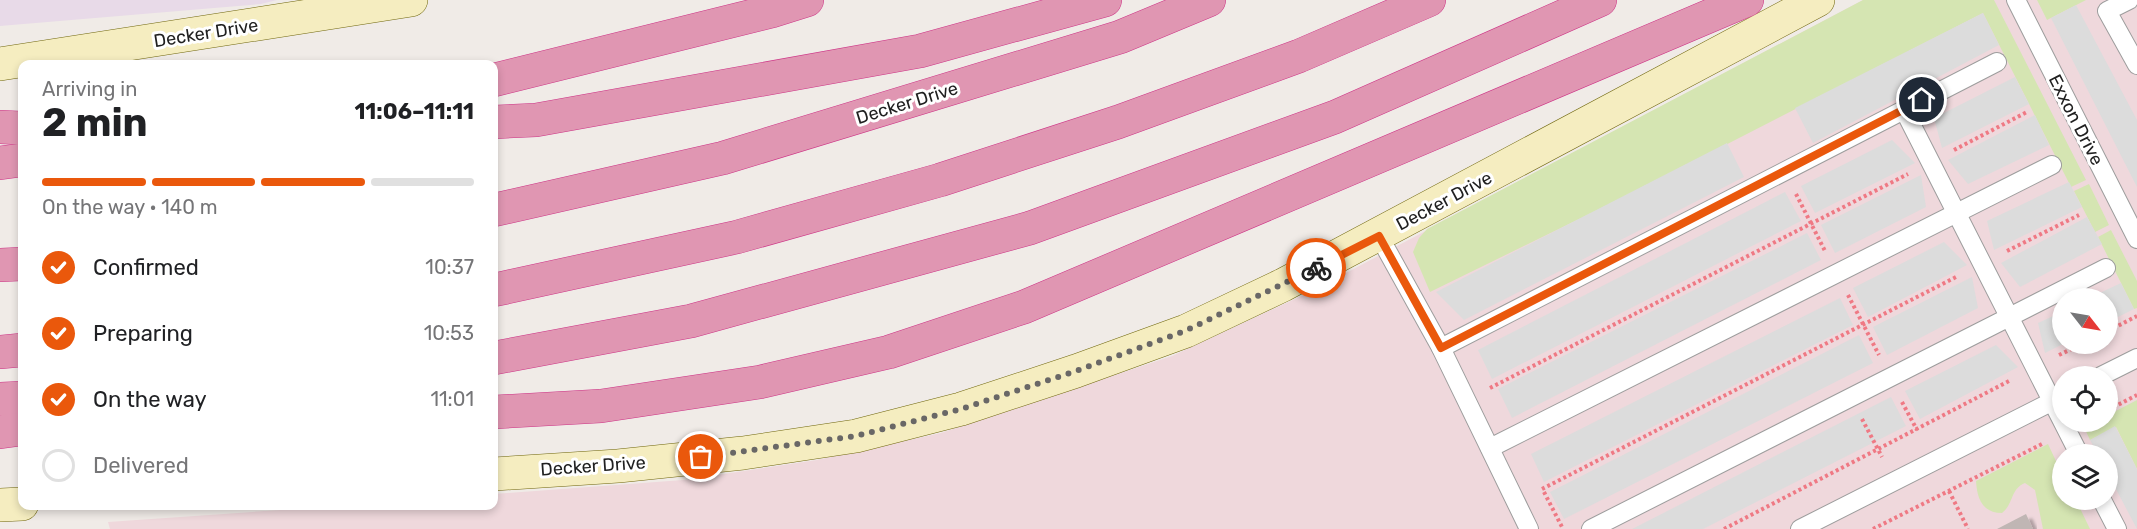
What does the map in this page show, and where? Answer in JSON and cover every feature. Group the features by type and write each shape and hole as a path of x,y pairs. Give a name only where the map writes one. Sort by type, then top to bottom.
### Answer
{"highway":[{"path":"498,79 772,11 807,0"},
{"path":"498,122 536,120 920,51 1105,0"},
{"name":"Decker Drive","path":"498,209 723,158 1120,37 1209,0"},
{"path":"498,289 737,237 940,180 1119,122 1299,56 1429,0"},
{"path":"498,357 692,321 1030,228 1335,117 1600,0"},
{"path":"498,412 601,406 760,382 889,352 1024,307 1747,0"},
{"path":"0,127 18,128"},
{"path":"0,163 18,161"},
{"path":"0,265 18,264"},
{"path":"0,352 18,350"},
{"path":"0,399 18,398"},
{"path":"0,432 18,430"}],"main road":[{"name":"Decker Drive","path":"26,60 411,0"},
{"name":"Decker Drive","path":"498,474 618,466 743,453 856,436 961,409 1076,371 1185,331 1379,236 1818,0"},
{"name":"Decker Drive","path":"0,64 18,61"},
{"path":"0,505 18,504"}],"lane":[{"name":"Exxon Drive","path":"2016,0 2137,239"},
{"path":"2129,0 2107,11 2137,66"},
{"path":"1441,348 1997,62"},
{"path":"1904,110 2008,317 2052,391"},
{"path":"1490,448 2052,165"},
{"path":"1379,236 1441,348 1529,529"},
{"path":"1591,529 2106,268"},
{"path":"2118,368 2137,358"},
{"path":"1800,529 2052,402"},
{"path":"2107,510 2117,529"}],"path":[{"path":"1953,150 2027,112"},
{"path":"1489,388 1910,173"},
{"path":"1793,188 1828,257"},
{"path":"2006,252 2079,215"},
{"path":"1542,489 1964,273"},
{"path":"1846,290 1881,359"},
{"path":"2118,326 2137,316"},
{"path":"2050,359 2061,354"},
{"path":"1724,529 2012,380"},
{"path":"1898,394 1917,430"},
{"path":"2118,405 2137,395"},
{"path":"1851,397 1882,457"},
{"path":"1873,529 2045,442"},
{"path":"1949,491 1968,529"}],"shaded area":[{"path":"0,0 277,0 261,4 0,26"},
{"path":"1863,0 2137,0 2137,529 110,529 108,522 280,510 498,510 498,494 683,480 817,460 941,433 1172,356 1310,292"},
{"path":"2076,5 2137,120 2137,187 2051,18"},
{"path":"1983,13 1999,45 1813,143 1795,108"},
{"path":"2015,77 2029,104 1942,148 1934,118"},
{"path":"2035,115 2049,145 1968,184 1948,160"},
{"path":"1892,140 1915,163 1815,213 1801,186"},
{"path":"1727,143 1744,177 1464,320 1436,292"},
{"path":"1921,175 1926,207 1835,253 1821,225"},
{"path":"2069,182 2082,207 1994,250 1987,221"},
{"path":"1785,192 1801,221 1492,379 1478,350"},
{"path":"2087,217 2102,244 2020,287 2001,263"},
{"path":"1807,233 1821,260 1512,418 1498,389"},
{"path":"1944,242 1967,265 1868,317 1853,288"},
{"path":"1972,277 1978,308 1887,355 1873,327"},
{"path":"2121,283 2134,309 2118,317 2118,288 2110,288"},
{"path":"1840,298 1853,325 1544,482 1531,454"},
{"path":"2052,317 2052,350 2045,353 2038,323"},
{"path":"1859,335 1873,363 1564,519 1550,492"},
{"path":"1996,345 2018,367 1920,419 1905,391"},
{"path":"1891,397 1906,426 1703,529 1632,529"},
{"path":"2104,432 2118,432 2137,469 2137,529 2118,493 2118,444 2092,444 2090,440"}],"green space":[{"path":"1863,0 1994,0 2086,180 2071,187 1983,13 1624,197 1430,292 1413,252 1419,238 1427,229"},
{"path":"2037,0 2086,0 2047,20"},
{"path":"2089,184 2109,225 2095,232 2074,191"},
{"path":"2111,230 2137,281 2137,308 2134,309 2098,237"},
{"path":"2137,400 2137,469 2118,431 2118,410"},
{"path":"2086,432 2106,432 2090,440"},
{"path":"2048,444 2052,453 2052,510 2081,510 2090,529 2043,529 2035,490 2025,483 2017,489 2002,513 1990,510 1979,499 1976,481"}],"building":[{"path":"2026,514 2033,529 1997,529"}],"way so far":[{"path":"701,457 856,436 961,409 1076,371 1185,331 1316,268"}],"route":[{"path":"1316,268 1379,236 1441,348 1922,100"}]}
